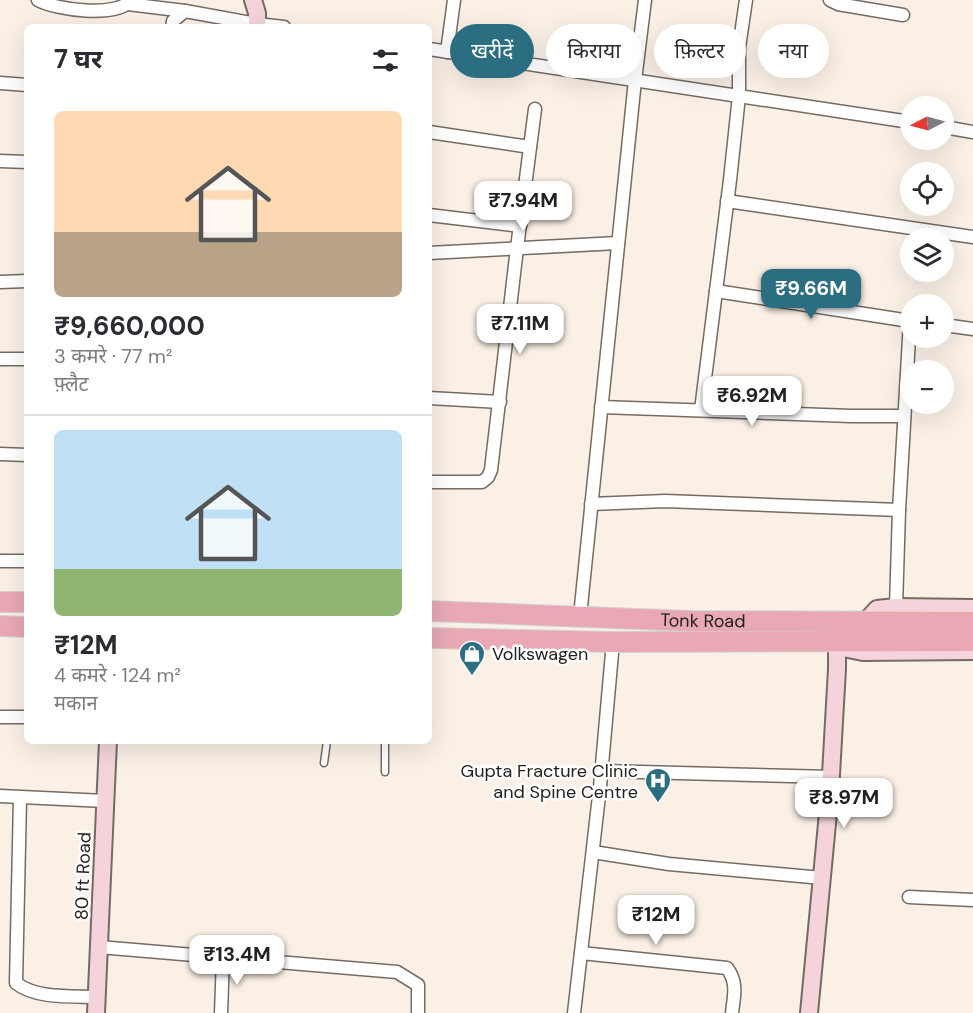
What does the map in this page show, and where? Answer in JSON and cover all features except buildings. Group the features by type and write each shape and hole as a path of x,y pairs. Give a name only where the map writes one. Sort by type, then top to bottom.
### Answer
{"main road":[{"path":"0,602 24,602"},
{"name":"Tonk Road","path":"432,611 690,621 874,621"},
{"path":"874,621 973,622"},
{"path":"0,626 24,627"},
{"name":"Tonk Road","path":"432,638 613,642 837,642"},
{"path":"837,642 973,641"}],"street":[{"path":"253,0 257,24"},
{"path":"447,52 454,0"},
{"path":"580,616 645,0"},
{"path":"701,411 739,96 739,48 746,0"},
{"path":"830,0 838,4 903,15"},
{"path":"42,1 73,11 102,10 129,2 247,24"},
{"path":"172,24 185,11"},
{"path":"432,50 900,120"},
{"path":"0,83 24,85"},
{"path":"432,482 482,482 491,470 535,109"},
{"path":"954,129 973,132"},
{"path":"432,132 530,147"},
{"path":"0,161 24,162"},
{"path":"727,201 973,237"},
{"path":"432,215 520,226"},
{"path":"432,253 618,243"},
{"path":"0,282 24,281"},
{"path":"716,291 900,319"},
{"path":"954,326 973,329"},
{"path":"896,607 908,348"},
{"path":"0,359 24,359"},
{"path":"432,398 500,402"},
{"path":"601,407 904,416"},
{"path":"0,454 24,455"},
{"path":"591,504 689,502 899,510"},
{"path":"0,561 24,561"},
{"name":"Tonk Road","path":"874,621 877,609 896,607 973,608"},
{"path":"574,1013 602,771 613,642"},
{"path":"809,1013 831,777 837,642"},
{"name":"Tonk Road","path":"837,642 848,649 864,652 973,651"},
{"path":"0,717 24,717"},
{"name":"80 ft Road","path":"97,1005 108,744"},
{"path":"602,771 831,777"},
{"path":"0,796 105,801"},
{"path":"20,798 16,983 23,989 97,1005"},
{"path":"593,852 669,864 822,878"},
{"path":"909,897 973,900"},
{"path":"99,947 397,972 418,985 418,1013"},
{"path":"581,953 727,968 734,978 732,1013"},
{"path":"221,1013 222,958"}],"lane":[{"path":"324,763 327,744"},
{"path":"385,744 385,772"}],"place":[{"name":"Volkswagen","path":"472,677"},
{"name":"Gupta Fracture Clinic and Spine Centre","path":"658,804"}]}
